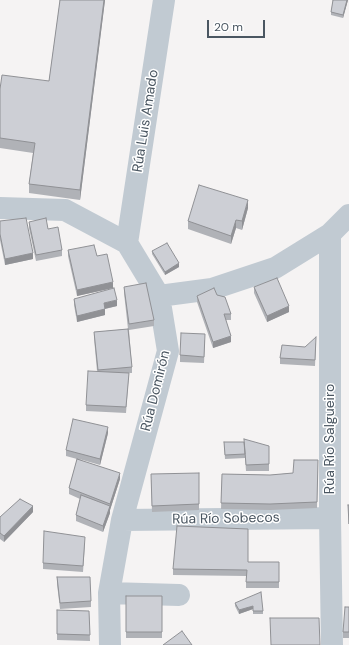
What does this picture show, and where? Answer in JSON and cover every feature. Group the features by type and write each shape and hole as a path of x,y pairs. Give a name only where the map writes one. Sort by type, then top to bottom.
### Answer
{"street":[{"name":"Rúa Luis Amado","path":"127,242 164,0"},
{"path":"0,208 66,210 127,242 159,296 212,289 274,268 330,234 349,215"},
{"name":"Rúa Río Salgueiro","path":"330,234 330,518 332,645"},
{"name":"Rúa Domirón","path":"110,645 109,593 122,520 168,351 159,296"},
{"name":"Rúa Río Sobecos","path":"122,520 330,518"},
{"path":"109,593 179,594"}],"building":[{"path":"60,0 104,0 80,190 29,184 35,143 0,138 0,89 2,75 49,81"},
{"path":"333,0 347,0 343,15 331,12"},
{"path":"199,185 248,200 242,221 236,220 231,236 188,221"},
{"path":"26,218 33,253 5,259 0,234 0,221"},
{"path":"46,218 48,229 58,227 62,250 36,255 29,222"},
{"path":"167,243 179,263 165,272 152,251"},
{"path":"94,245 97,256 107,254 113,282 77,290 68,250"},
{"path":"277,278 289,306 267,316 254,287"},
{"path":"146,283 154,320 129,324 124,287"},
{"path":"114,288 117,300 104,303 105,309 77,316 74,299"},
{"path":"214,288 217,295 225,297 231,314 224,314 231,336 213,342 197,296"},
{"path":"128,329 132,367 98,370 94,332"},
{"path":"181,333 205,334 204,357 180,355"},
{"path":"316,337 315,360 280,358 282,345 305,347"},
{"path":"88,371 129,373 126,407 86,405"},
{"path":"73,419 108,427 100,459 66,450"},
{"path":"244,439 269,446 269,464 246,465"},
{"path":"224,442 244,442 245,454 225,455"},
{"path":"77,459 120,473 110,504 69,488"},
{"path":"294,460 318,460 317,502 270,504 221,503 222,474 270,475 293,473"},
{"path":"199,473 199,504 152,506 151,474"},
{"path":"81,495 110,506 103,526 76,515"},
{"path":"20,499 33,506 4,536 0,533 0,517"},
{"path":"177,526 248,529 248,562 279,562 279,582 246,582 247,570 173,569"},
{"path":"44,531 85,537 83,566 43,563"},
{"path":"57,577 90,577 91,601 60,603"},
{"path":"261,592 263,611 253,611 253,606 239,610 235,603"},
{"path":"126,596 162,596 162,632 126,632"},
{"path":"345,607 349,607 349,632 343,632"},
{"path":"57,610 89,611 90,635 57,634"},
{"path":"270,618 319,618 320,645 271,645"},
{"path":"182,631 192,645 163,645"}]}
